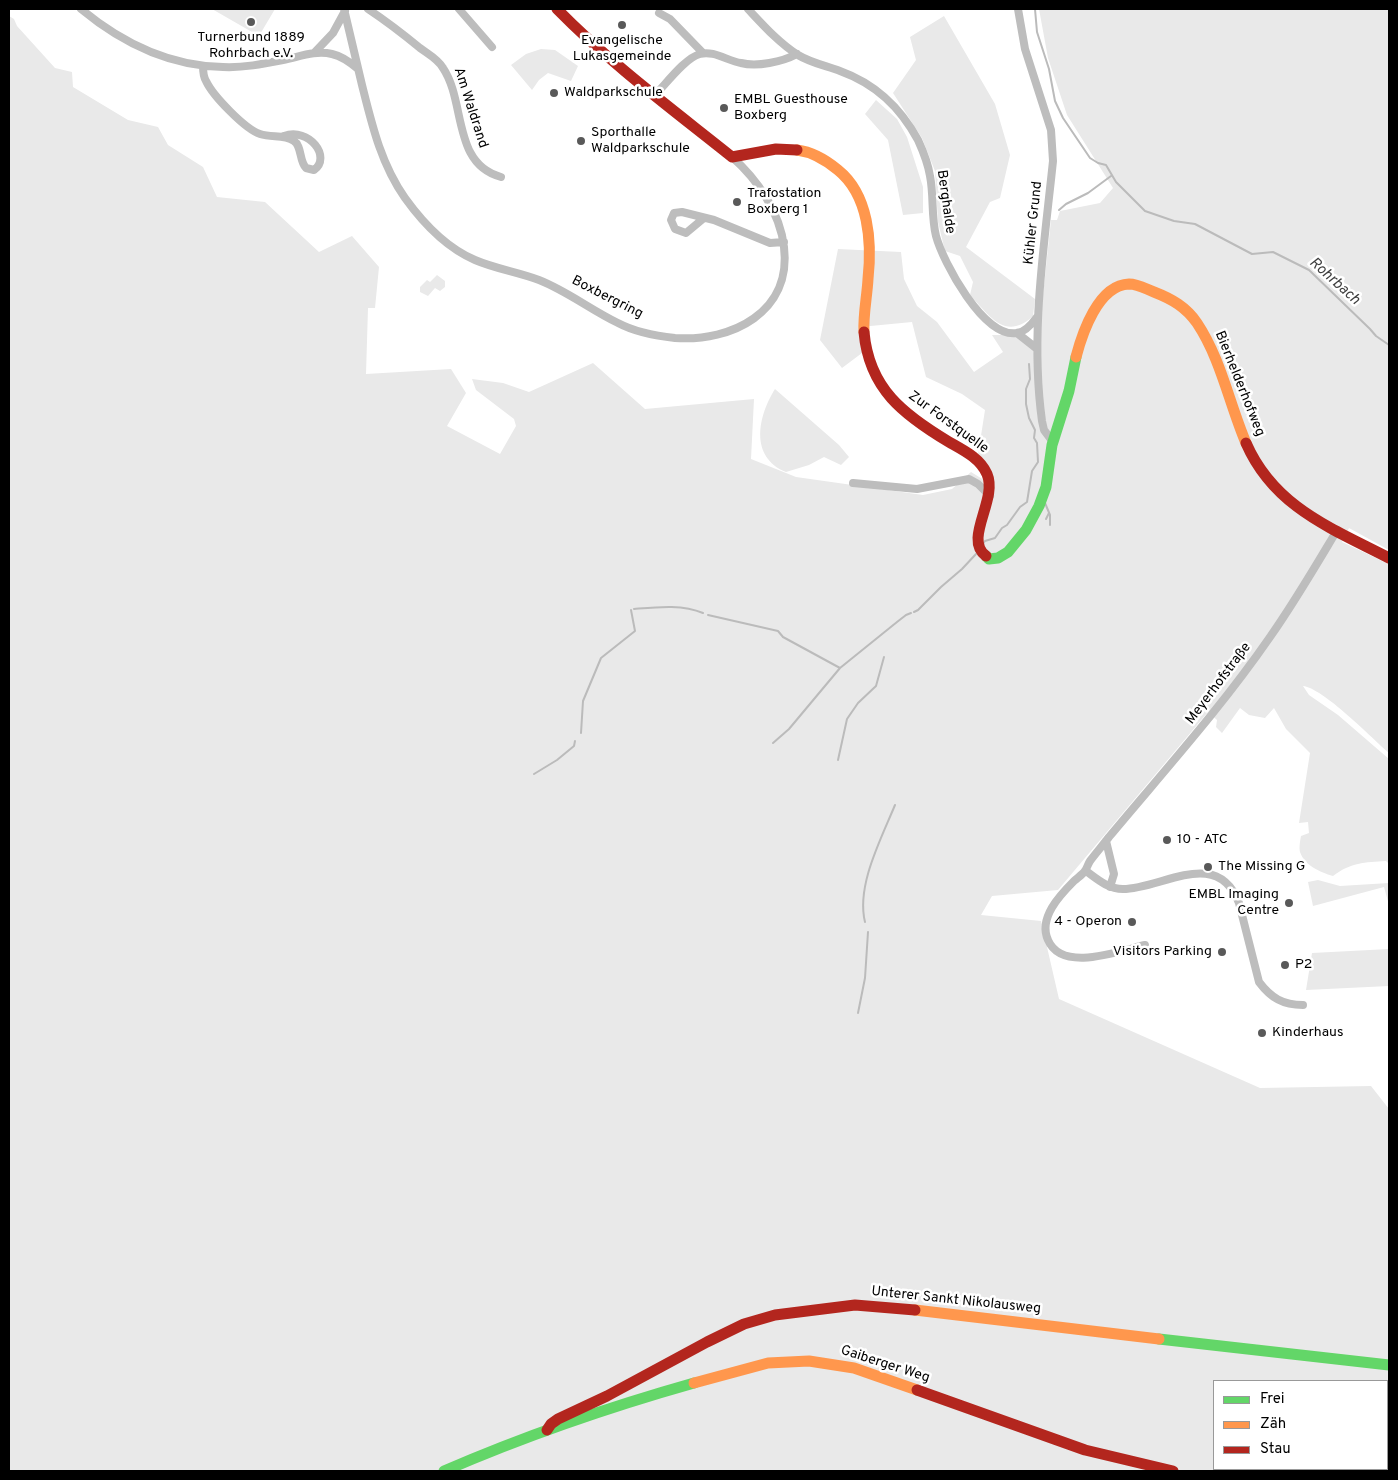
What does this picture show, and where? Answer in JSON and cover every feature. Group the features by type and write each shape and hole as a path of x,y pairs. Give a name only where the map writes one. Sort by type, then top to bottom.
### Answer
{"street":[{"path":"81,9 113,34 130,44 172,60 202,66 248,67 315,52 338,56 358,69"},
{"name":"Am Waldrand","path":"368,9 442,66 457,102 470,154 482,168 501,177"},
{"path":"459,9 492,47"},
{"name":"Boxbergring","path":"344,10 376,139 387,166 418,216 452,247 466,256 542,282 626,327 660,336 689,338 717,335 743,327 764,310 778,290 785,263 784,242 778,224 764,195 745,169 732,157 598,48 557,9"},
{"name":"Berghalde","path":"748,9 767,29 797,54 864,82 875,88 898,109 918,140 926,159 930,175 932,215 936,235 952,272 966,295 988,321 1001,331 1017,333 1036,348"},
{"name":"Kühler Grund","path":"1018,9 1023,41 1049,122 1053,144 1053,161 1037,317 1036,348 1042,421 1044,430 1053,442"},
{"path":"315,52 333,33 344,10"},
{"path":"661,14 670,19 703,53"},
{"path":"655,95 685,64 703,53 750,65 788,58 797,54"},
{"path":"202,66 207,83 245,126 270,137 299,134 311,141 320,155 320,162 317,168 311,170 306,168 300,160 297,143 284,136"},
{"name":"Zur Forstquelle","path":"732,157 772,150 796,149 814,154 827,160 846,177 857,193 864,211 867,229 869,269 864,333 875,375 884,390 904,411 971,455 980,463 989,478 990,496 976,543 983,555 994,559 1002,557 1010,551 1031,523 1046,489 1049,456 1053,442"},
{"path":"704,218 727,225 770,243 784,242"},
{"name":"Bierhelderhofweg","path":"1053,442 1086,322 1100,303 1113,290 1124,285 1139,286 1182,306 1202,332 1214,356 1245,442 1260,470 1272,485 1311,518 1389,558"},
{"path":"1017,333 1028,327 1037,317"},
{"path":"853,483 917,489 966,479 975,482 990,496"},
{"name":"Meyerhofstraße","path":"1145,945 1083,958 1068,956 1053,948 1046,933 1048,915 1068,887 1086,870 1092,858 1236,686 1291,606 1336,532"},
{"path":"1106,841 1114,874 1110,887"},
{"path":"1086,870 1110,887 1124,889 1190,874 1206,874 1221,880 1234,893 1239,903 1259,982 1276,1000 1288,1004 1302,1005"},
{"name":"Unterer Sankt Nikolausweg","path":"547,1430 558,1419 607,1396 744,1324 774,1315 855,1305 909,1309 1174,1342 1389,1365"},
{"name":"Gaiberger Weg","path":"444,1471 547,1430 642,1398 745,1368 788,1361 809,1361 854,1368 1085,1450 1173,1471"}],"shaded area":[{"name":"Turnerbund 1889 Rohrbach e.V.","path":"212,9 275,9 259,36"},
{"path":"1039,9 1389,9 1389,550 1349,528 1342,542 1389,564 1389,753 1335,704 1312,689 1303,686 1309,695 1338,715 1389,759 1389,864 1386,861 1358,864 1346,868 1333,876 1309,865 1300,852 1301,836 1309,833 1308,822 1299,823 1310,753 1286,729 1274,708 1265,718 1249,715 1240,708 1222,733 1216,727 1217,720 1208,712 1058,890 992,896 981,915 1041,921 1059,999 1260,1088 1371,1086 1389,1109 1389,1471 9,1471 9,16 14,19 17,26 55,68 72,72 73,87 128,120 158,127 168,145 203,167 217,197 265,202 319,252 352,236 379,267 375,308 368,308 366,374 451,369 466,393 447,426 500,454 516,426 514,419 476,390 472,379 503,383 529,392 593,363 645,409 754,399 751,459 796,477 923,495 952,489 971,472 984,480 978,455 985,410 962,394 926,377 912,322 860,327 862,353 842,368 820,340 838,249 901,252 904,279 917,306 937,322 974,372 1003,352 992,335 1017,335 1034,349 1039,333 1051,220 1057,220 1060,211 1100,203 1113,188 1067,115 1048,58"},
{"path":"944,16 995,104 1010,155 1000,198 990,202 966,247 1035,299 1033,316 1014,327 998,323 970,295 973,282 960,256 945,251 938,222 935,171 922,138 893,93 916,60 910,37"},
{"path":"541,49 555,50 578,66 571,81 548,73 539,80 532,90 511,65 526,54"},
{"path":"876,100 897,119 907,137 923,187 923,213 903,215 888,140 865,114"},
{"path":"437,275 445,281 445,287 440,291 435,288 428,296 420,292 420,287 427,280 430,282"},
{"path":"775,389 839,445 849,457 841,465 824,457 809,465 786,472 774,465 766,457 760,435 761,423 764,411"},
{"path":"1318,880 1340,886 1389,883 1389,905 1384,887 1313,906 1308,882"},
{"path":"1389,949 1389,986 1306,990 1312,953"}],"waterway":[{"name":"Rohrbach","path":"1035,9 1037,32 1049,69 1055,101 1063,118 1090,158 1106,165 1116,182 1145,211 1174,221 1195,224 1252,254 1273,252 1309,270 1376,336 1389,345"},
{"path":"1059,210 1066,204 1088,193 1111,176"},
{"path":"982,545 985,541 995,538 1020,507 1027,502 1032,471 1038,462 1037,443 1034,438 1035,430 1029,418 1026,404 1026,389 1030,379 1029,364"},
{"path":"1045,503 1050,515 1050,525"},
{"path":"1046,519 1049,513"},
{"path":"914,612 976,554"},
{"path":"634,609 678,607 703,613"},
{"path":"581,733 583,701 601,658 635,631 631,610"},
{"path":"773,743 789,729 840,668 911,613"},
{"path":"708,615 778,631 783,637 840,668"},
{"path":"838,760 847,719 858,703 876,686 884,657"},
{"path":"534,774 557,760 574,746 575,741"},
{"path":"865,922 863,908 867,878 877,847 895,805"},
{"path":"858,1013 865,978 868,932"}],"traffic: fast":[{"path":"986,556 989,559 998,558 1008,552 1026,530 1039,506 1046,487 1052,445 1069,391 1076,357"},
{"path":"1159,1339 1389,1365"},
{"path":"444,1471 568,1423 694,1383"}],"traffic: slow":[{"path":"797,150 819,157 838,170 848,180 862,206 866,220 869,250 864,332"},
{"path":"1076,357 1082,336 1093,312 1100,301 1118,286 1132,284 1167,298 1188,312 1205,337 1219,366 1246,443"},
{"path":"915,1310 1159,1339"},
{"path":"694,1383 768,1363 809,1361 854,1368 917,1390"}],"traffic: jam":[{"path":"557,9 620,67 732,157 776,149 797,150"},
{"path":"864,332 867,352 873,369 881,385 892,398 917,421 971,455 984,468 989,484 978,540 980,549 986,556"},
{"path":"1246,443 1258,465 1272,484 1288,500 1326,525 1389,558"},
{"path":"547,1430 558,1419 607,1396 744,1324 775,1315 855,1305 915,1310"},
{"path":"917,1390 1085,1450 1173,1471"}],"place":[{"name":"Turnerbund 1889 Rohrbach e.V.","path":"251,22"},
{"name":"Evangelische Lukasgemeinde","path":"622,25"},
{"name":"Waldparkschule","path":"554,93"},
{"name":"EMBL Guesthouse Boxberg","path":"724,108"},
{"name":"Sporthalle Waldparkschule","path":"581,141"},
{"name":"Trafostation Boxberg 1","path":"737,202"},
{"name":"10 - ATC","path":"1167,840"},
{"name":"The Missing G","path":"1208,867"},
{"name":"EMBL Imaging Centre","path":"1289,903"},
{"name":"4 - Operon","path":"1132,922"},
{"name":"Visitors Parking","path":"1222,952"},
{"name":"P2","path":"1285,965"},
{"name":"Kinderhaus","path":"1262,1033"}]}
